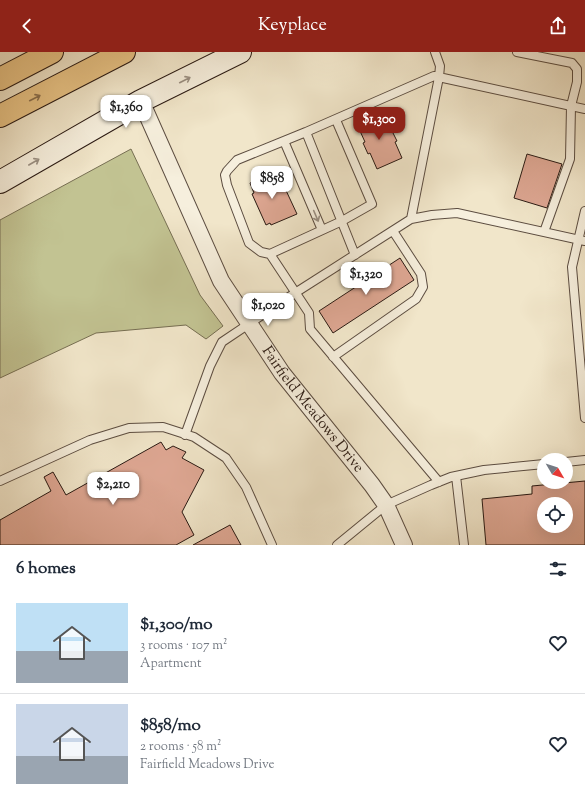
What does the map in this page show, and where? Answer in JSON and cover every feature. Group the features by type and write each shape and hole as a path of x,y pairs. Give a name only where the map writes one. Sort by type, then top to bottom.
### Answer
{"highway":[{"path":"0,79 52,52"},
{"path":"0,116 124,52"}],"main road":[{"path":"0,182 141,101 240,52"}],"street":[{"name":"Fairfield Meadows Drive","path":"141,101 221,281 282,373 372,485 386,505 404,545"}],"lane":[{"path":"411,219 440,77 440,66 435,52"},
{"path":"516,52 572,63 577,69 577,82 571,106 570,160 544,232"},
{"path":"336,120 372,204 322,230 270,254 261,252 249,243 227,185 225,175 237,160 336,120 434,76 585,109"},
{"path":"306,132 356,255"},
{"path":"284,141 322,230"},
{"path":"585,212 582,241 572,267 585,418"},
{"path":"185,434 210,366 222,342 295,293 411,219 432,215 457,213 582,241"},
{"path":"333,357 416,299 423,287 421,274 393,231"},
{"path":"270,254 308,312 310,329 439,482"},
{"path":"0,481 90,440 129,428 163,427 194,437 226,458 246,487 272,545"},
{"path":"573,461 585,460"},
{"path":"337,545 386,505 439,482 456,476 484,470 537,465"},
{"path":"456,476 464,545"}],"green space":[{"path":"131,149 200,295 223,326 206,339 186,325 96,333 0,378 0,220"}],"building":[{"path":"368,114 371,119 379,115 383,122 385,121 390,132 392,131 397,141 395,142 402,158 377,169 370,153 368,154 363,143 365,142 355,120"},
{"path":"527,154 562,164 547,208 514,198"},
{"path":"270,173 274,183 280,180 282,185 283,184 297,214 271,225 270,223 266,225 252,194 254,193 250,183"},
{"path":"400,258 414,280 333,333 319,311"},
{"path":"161,442 166,450 173,446 186,452 182,458 204,470 182,512 194,535 176,545 0,545 0,520 51,491 44,477 53,472 66,495"},
{"path":"585,481 585,545 486,545 482,499 532,494 532,486 537,486 537,489 573,489 573,482"},
{"path":"230,525 241,545 193,545"}]}
